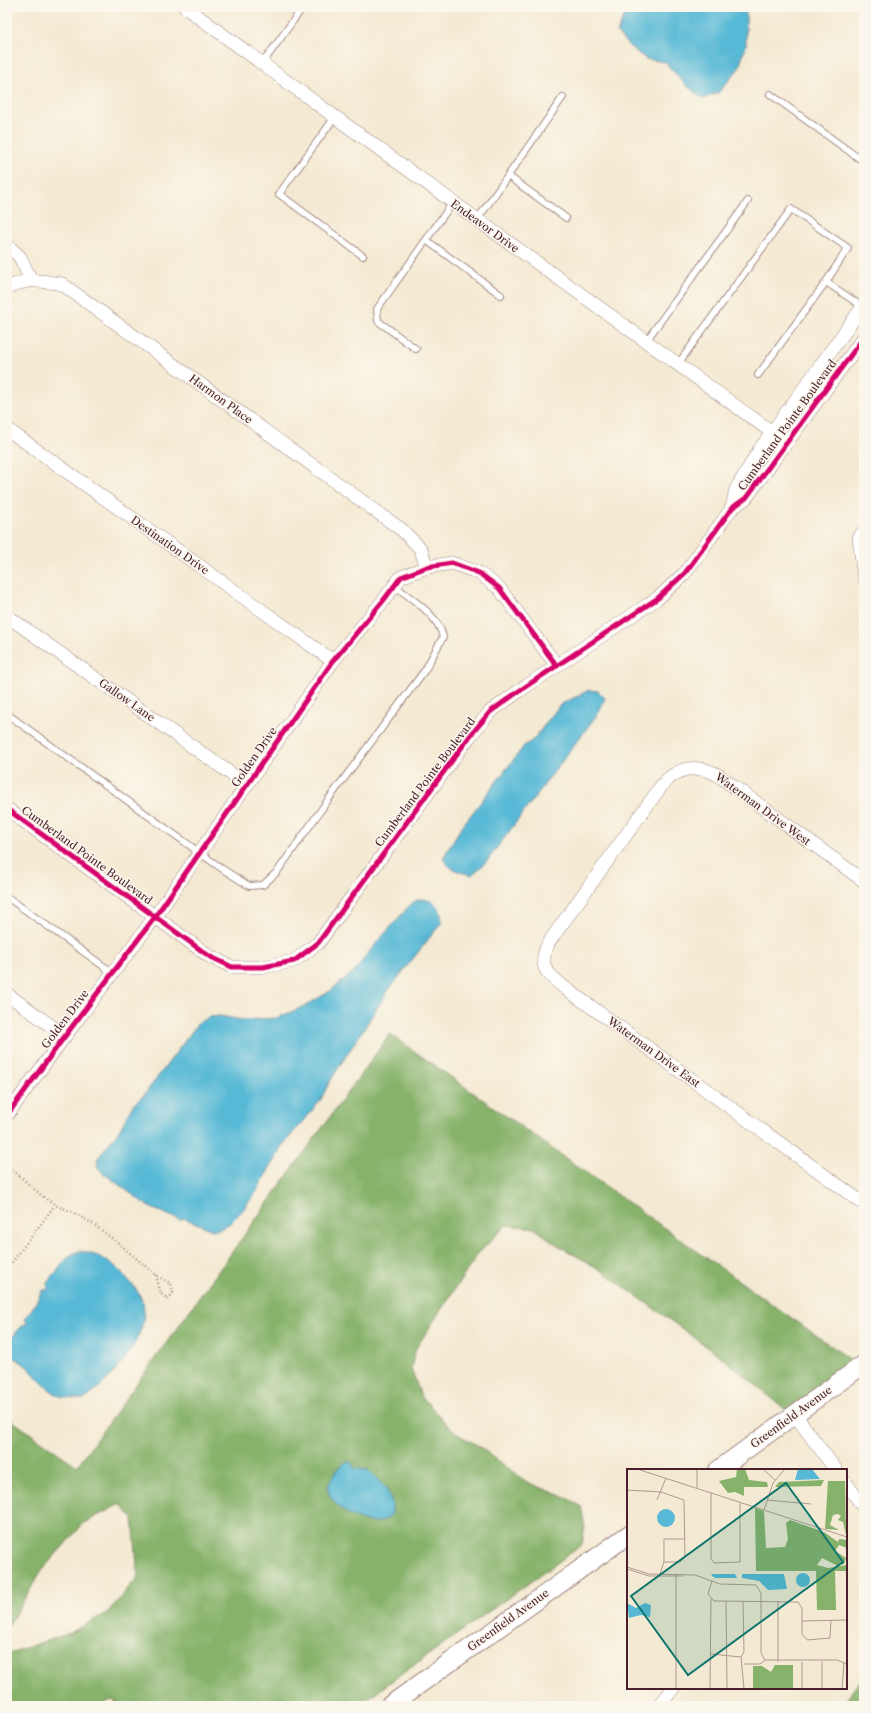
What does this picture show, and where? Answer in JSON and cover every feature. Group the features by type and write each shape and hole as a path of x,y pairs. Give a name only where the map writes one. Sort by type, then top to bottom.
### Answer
{"main road":[{"name":"Greenfield Avenue","path":"719,1469 864,1364"},
{"name":"Greenfield Avenue","path":"389,1706 627,1536"}],"street":[{"name":"Endeavor Drive","path":"185,7 335,118 787,442"},
{"path":"7,245 20,258 31,280 18,282 7,288"},
{"name":"Harmon Place","path":"31,280 62,284 402,530 420,548 428,567"},
{"name":"Cumberland Pointe Boulevard","path":"732,508 736,490 760,449 863,306"},
{"name":"Cumberland Pointe Boulevard","path":"7,809 209,956 232,967 263,967 294,961 318,943 470,736 490,712 658,598 690,567 732,508 746,498 864,337"},
{"name":"Destination Drive","path":"7,429 333,661"},
{"path":"864,531 859,538 864,578"},
{"name":"Golden Drive","path":"7,1115 155,917 333,661 401,576 428,567 452,563 478,573 499,588 557,666"},
{"name":"Gallow Lane","path":"7,616 247,785"},
{"name":"Waterman Drive West","path":"603,867 669,777 676,772 697,768 707,769 718,775 864,881"},
{"name":"Waterman Drive East","path":"603,867 548,942 544,951 543,959 544,968 548,975 864,1204"},
{"path":"7,994 65,1036"},
{"path":"795,1415 835,1469"},
{"path":"847,1485 864,1508"},
{"path":"660,1706 672,1689"}],"lane":[{"path":"262,64 303,7"},
{"path":"770,94 864,162"},
{"path":"477,220 563,97"},
{"path":"335,118 279,194 363,256"},
{"path":"508,176 566,218"},
{"path":"646,341 748,201"},
{"path":"416,349 378,321 377,309 453,202"},
{"path":"678,364 791,209 848,248 826,282 758,374"},
{"path":"426,240 501,295"},
{"path":"826,282 863,306"},
{"path":"7,714 200,853 249,886 263,885 277,872 328,800 425,670 443,638 441,630 428,613 394,585"},
{"path":"7,897 112,973"}],"path":[{"path":"7,1165 33,1189 55,1205 73,1212 93,1224 156,1275 172,1284 174,1288 173,1293 168,1299 161,1294 156,1275"},
{"path":"7,1269 55,1205"}],"green space":[{"path":"390,1034 854,1362 786,1410 724,1359 602,1271 556,1244 534,1228 506,1225 478,1254 416,1348 411,1369 421,1396 454,1432 477,1445 527,1482 567,1498 581,1506 585,1527 582,1545 357,1706 123,1706 112,1700 97,1706 7,1706 7,1654 70,1633 108,1612 138,1577 133,1519 120,1504 84,1523 42,1570 7,1628 7,1417 77,1466"},
{"path":"864,1675 864,1706 841,1706"}],"water":[{"path":"633,7 746,7 746,45 739,68 719,92 703,99 686,85 665,62 646,59 630,47 617,33 626,12"},
{"path":"589,690 598,691 605,698 599,712 487,861 472,875 455,870 448,865 443,858 460,829 524,746 533,740 560,705"},
{"path":"421,899 430,901 437,906 442,922 390,988 330,1081 320,1101 282,1146 257,1191 242,1211 230,1223 220,1229 212,1230 184,1218 180,1220 149,1207 102,1172 97,1166 98,1158 120,1129 133,1105 144,1095 199,1022 210,1017 220,1016 242,1020 277,1018 305,1006 330,991 355,971 367,954 409,906 415,901"},
{"path":"79,1251 98,1256 120,1270 137,1291 142,1300 144,1309 143,1321 139,1334 133,1347 124,1360 95,1392 85,1399 71,1399 56,1394 49,1389 25,1365 11,1356 9,1341 20,1328 27,1323 25,1318 43,1290 48,1290 47,1283 69,1256"},
{"path":"348,1461 353,1464 354,1468 368,1470 386,1488 392,1503 392,1514 385,1520 375,1523 358,1519 342,1509 330,1497 328,1490 331,1479 336,1471"}],"cycle path":[{"path":"7,809 209,956 232,967 263,967 294,961 318,943 470,736 490,712 658,598 685,573 732,508 746,498 864,337"},
{"path":"7,1115 155,917 333,661 401,577 427,567 452,563 479,573 499,588 557,666"}]}
